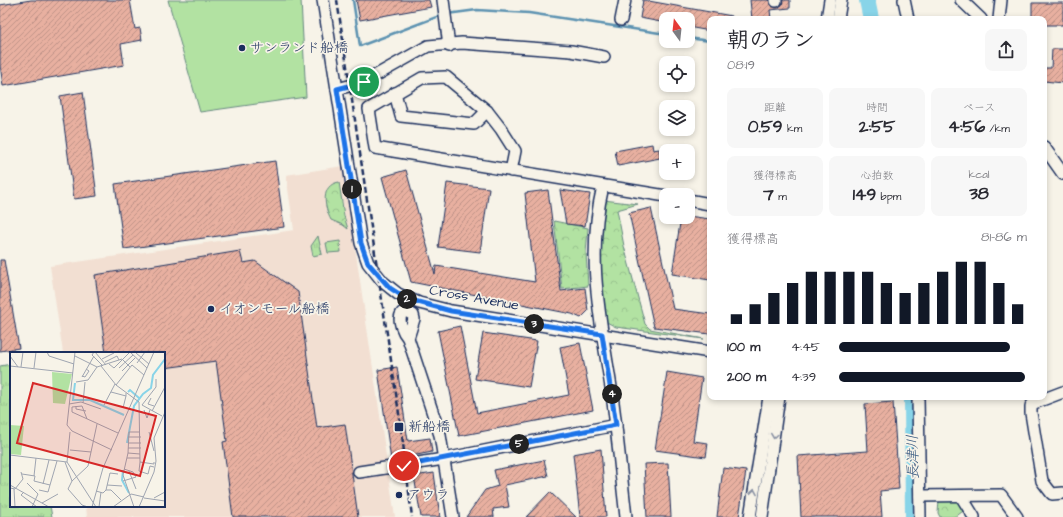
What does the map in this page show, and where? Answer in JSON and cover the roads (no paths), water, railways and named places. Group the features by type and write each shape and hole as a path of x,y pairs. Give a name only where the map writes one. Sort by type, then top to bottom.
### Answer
{"street":[{"name":"Cross Avenue","path":"323,0 361,243 368,263 390,288 407,299 451,311 707,352"},
{"path":"443,0 449,46"},
{"path":"621,20 626,0"},
{"path":"828,16 830,0"},
{"path":"838,16 841,0"},
{"path":"904,0 907,16"},
{"path":"961,0 978,16"},
{"path":"1000,16 1001,0"},
{"path":"337,89 364,82 423,48 449,46 462,43 571,51 604,57"},
{"path":"511,171 515,151 501,129 487,112 446,77 422,78 369,109 375,148 511,171 659,195"},
{"path":"395,93 401,116 474,124 487,112"},
{"path":"1047,151 1063,174"},
{"path":"603,186 594,252 596,292 616,425 626,517"},
{"path":"695,201 707,203"},
{"path":"408,338 440,435 453,517"},
{"path":"1047,396 1063,392"},
{"path":"750,517 769,400"},
{"path":"762,517 779,400"},
{"path":"918,400 920,517"},
{"path":"1033,400 1030,413 1042,481 1052,494 1063,493"},
{"path":"359,472 444,459 616,425"},
{"path":"920,496 1001,495 1017,517"},
{"path":"961,496 974,517"}],"waterway":[{"path":"353,0 360,46 442,15"},
{"name":"長津川","path":"867,0 870,16"},
{"path":"447,14 477,10 529,13 659,33"},
{"path":"695,39 707,41"},
{"name":"長津川","path":"912,400 913,517"}],"railway":[{"path":"337,0 401,427 412,517"}],"place":[{"name":"サンランド船橋","path":"242,48"},
{"name":"イオンモール船橋","path":"211,309"},
{"name":"新船橋","path":"399,427"},
{"name":"アウラ","path":"399,495"}]}
